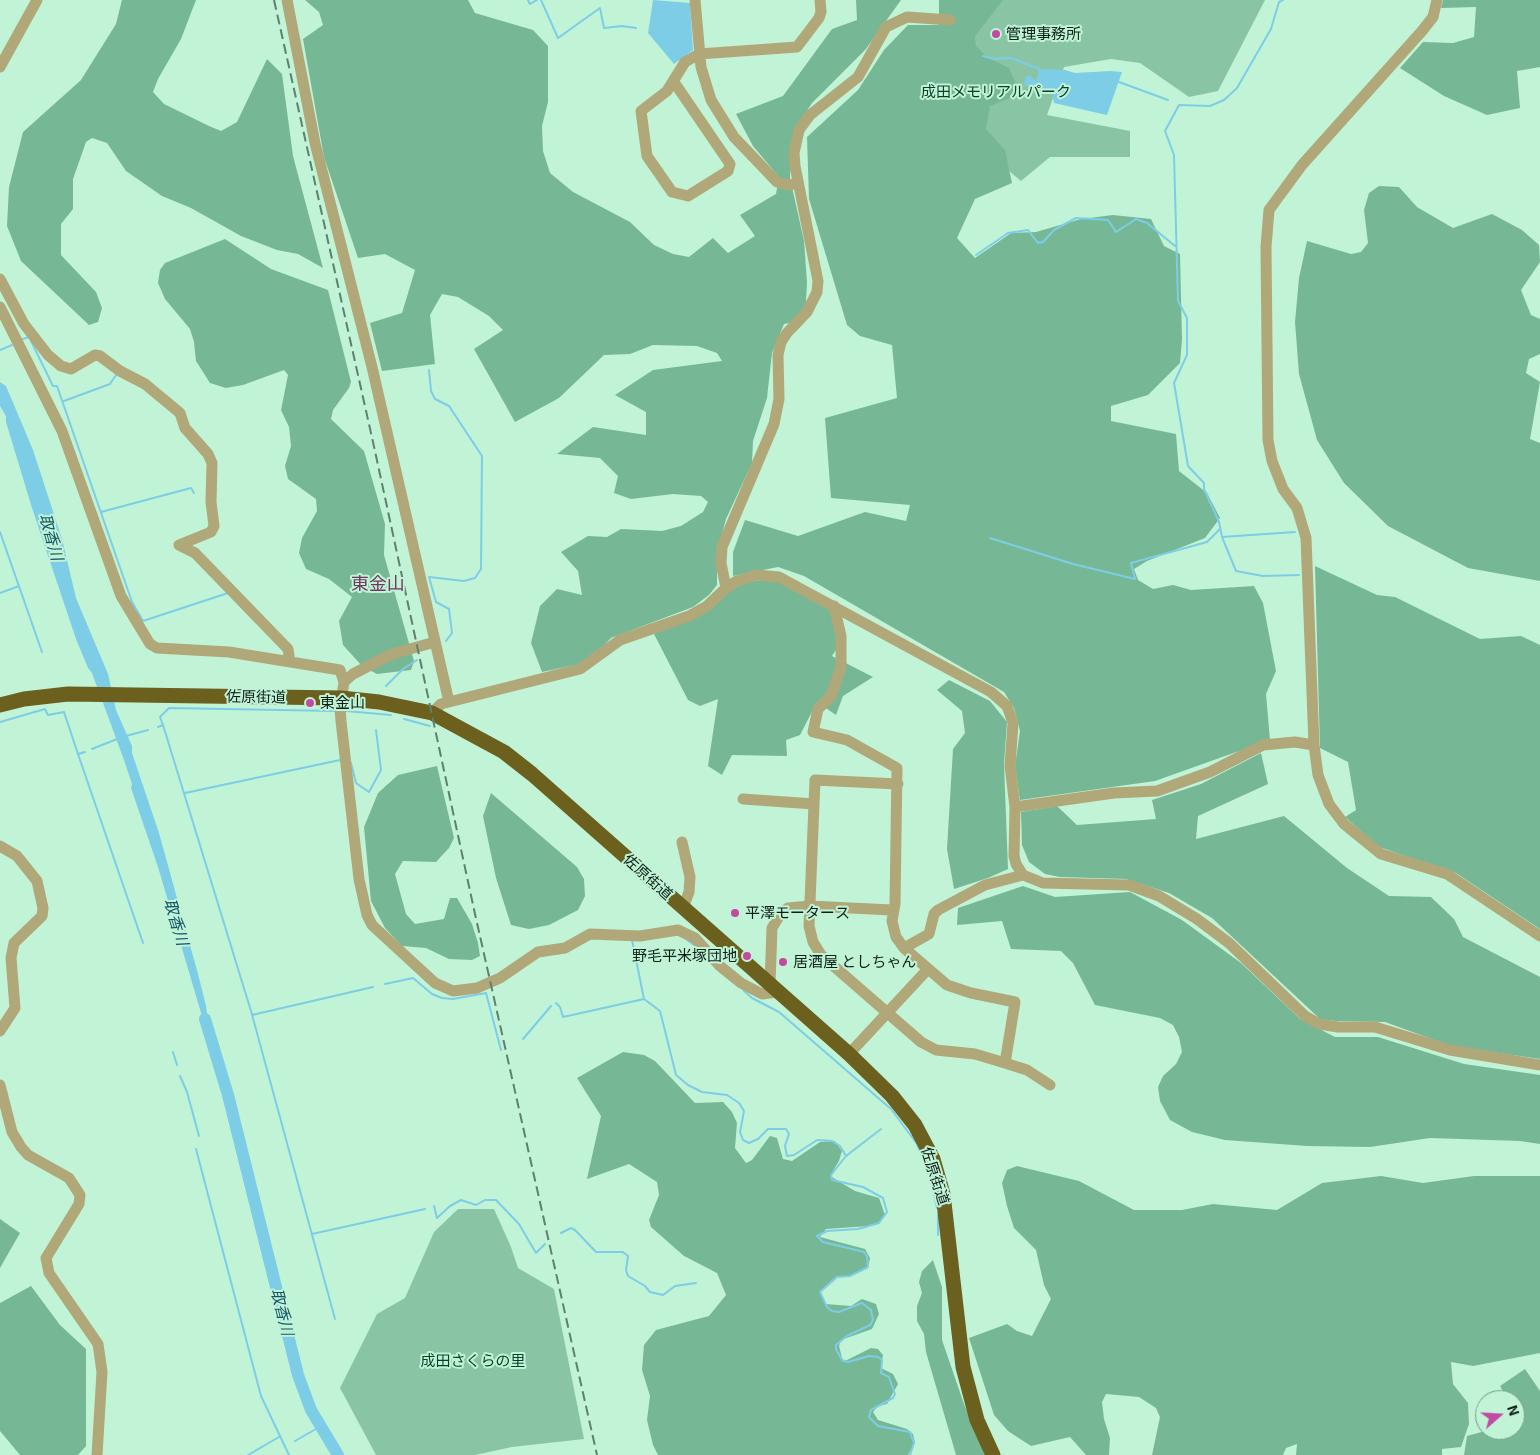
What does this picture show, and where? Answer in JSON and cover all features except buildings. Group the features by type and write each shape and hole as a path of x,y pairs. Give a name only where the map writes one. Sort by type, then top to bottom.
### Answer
{"highway":[{"name":"佐原街道","path":"0,705 38,696 73,694 341,698 379,702 432,713 487,741 532,774 849,1054 904,1110 933,1159 947,1211 963,1367 977,1420 993,1455"}],"street":[{"path":"0,67 37,0"},
{"path":"287,0 315,143 367,348 449,702"},
{"path":"696,0 699,54 705,84 711,100 734,137 777,182 788,185 798,182"},
{"path":"674,82 730,164 728,170 688,196 676,194 670,189 647,156 642,135 641,111 667,92 685,62 699,54 798,47 819,18 821,12 820,0"},
{"path":"1437,0 1433,17 1422,31 1302,165 1269,210 1266,247 1268,440 1272,461 1283,489 1297,508 1306,538 1314,745 1318,774 1329,804 1344,824 1381,854 1454,878 1540,936"},
{"path":"726,588 721,563 722,548 774,424 779,399 778,355 781,342 786,333 807,312 818,292 818,281 794,153 803,121 858,77 886,28 907,17 950,20"},
{"path":"0,279 24,324 48,355 61,366 71,369 95,355 100,356 120,371 145,384 180,414 185,428 208,454 212,463 211,502 214,526 211,532 179,545 194,553 282,642 290,653 290,662"},
{"path":"0,306 62,431 121,596 150,644 157,648 228,652 340,670 344,682 341,698 341,721 359,879 367,915 372,926 435,983 453,992 477,988 500,978 538,952 565,948 590,934 640,936 678,930 695,938 720,966 740,984 762,994 774,989 770,957 772,928 775,920 788,908 810,906 892,910"},
{"path":"432,713 441,704 580,669 620,640 675,621 707,606 726,588 748,576 767,575 789,582 991,692 1006,706 1013,723 1010,766 1015,807 1014,856 1016,864 1023,875 1043,883 1129,885 1159,896 1197,919 1228,942 1305,1016 1319,1024 1338,1027 1375,1027 1450,1050 1540,1065"},
{"path":"834,606 841,636 841,666 831,696 818,709 813,732 847,740 897,768 893,929 904,948 947,985 1016,1002 1005,1063"},
{"path":"344,682 353,674 392,654 435,642"},
{"path":"1015,807 1114,793 1157,791 1210,772 1263,745 1295,742 1314,745"},
{"path":"898,784 815,780 810,933 817,950 887,1014 928,1046 945,1051 975,1054 1027,1070 1050,1085"},
{"path":"743,799 814,804"},
{"path":"682,842 690,877 689,892 683,908"},
{"path":"0,846 17,856 37,881 43,908 42,916 14,943 11,958 16,1008 0,1030"},
{"path":"904,948 929,934 934,914 938,910 985,885 1023,875"},
{"path":"849,1054 928,969"},
{"path":"0,1085 12,1132 21,1148 28,1155 69,1178 80,1195 79,1204 46,1258 49,1273 98,1344 102,1372 97,1455"}],"green space":[{"path":"122,0 196,0 181,39 158,79 153,92 164,104 209,126 221,131 237,122 267,59 282,74 293,156 323,268 298,254 277,250 241,236 191,208 162,196 126,171 107,143 92,138 86,142 73,179 73,209 61,224 61,255 96,292 102,308 98,322 89,325 21,261 7,226 9,187 23,132 81,80 116,24"},
{"path":"305,0 468,0 475,13 533,30 548,46 548,102 542,126 543,151 550,173 573,192 630,222 654,245 673,254 689,257 713,238 728,253 755,236 740,215 776,194 779,177 753,146 736,114 783,96 832,29 857,20 856,0 901,0 866,49 812,103 799,123 791,148 790,178 804,241 807,282 805,320 784,324 772,353 767,398 753,441 752,463 726,519 717,553 717,585 709,595 693,607 611,638 596,654 580,664 542,672 531,643 540,606 557,589 582,595 578,571 561,552 588,536 607,537 621,529 662,531 681,526 703,512 708,502 701,496 673,494 631,499 614,493 618,476 600,458 557,454 593,427 646,435 646,412 615,395 653,370 722,361 717,353 697,346 653,345 630,354 604,355 559,398 515,422 474,349 503,330 489,316 458,297 442,294 430,315 435,364 382,371 370,323 402,313 415,270 385,254 358,258 324,157 303,39 323,25 319,12"},
{"path":"939,0 1003,0 975,36 976,46 987,57 1009,68 1016,84 1010,98 990,106 986,129 1005,150 1012,183 975,199 957,238 975,258 1011,233 1036,232 1081,219 1113,215 1151,219 1164,246 1180,254 1182,339 1180,363 1148,395 1111,406 1111,421 1176,434 1179,471 1207,493 1220,518 1205,538 1147,561 1134,569 1138,580 1153,589 1173,585 1191,590 1254,586 1263,603 1276,671 1266,694 1270,740 1155,781 1020,800 1015,766 1020,731 1014,708 1004,692 804,576 778,567 733,576 733,552 745,520 798,536 865,512 906,521 910,505 831,498 825,418 897,398 892,345 860,336 847,325 809,199 807,137 858,90 884,50 908,25 939,25"},
{"name":"成田メモリアルパーク","path":"985,0 1265,0 1218,91 1189,97 1140,63 1111,59 1064,67 1047,115 1130,131 1130,157 1050,157 1021,181 978,145 935,92"},
{"path":"1443,0 1540,0 1540,67 1517,71 1520,108 1487,115 1444,96 1400,68 1423,42 1453,43 1474,37 1476,7 1441,8"},
{"path":"1379,186 1399,187 1417,207 1453,228 1492,214 1522,230 1539,245 1540,262 1521,290 1531,315 1540,319 1540,354 1529,359 1526,373 1540,382 1530,439 1540,443 1540,581 1468,568 1388,526 1344,483 1317,440 1299,374 1295,322 1299,278 1307,241 1351,254 1361,252 1368,243 1364,210 1369,193"},
{"path":"225,239 271,269 328,290 351,382 349,388 333,410 331,419 364,451 385,524 384,555 414,661 411,670 377,674 362,666 343,645 339,621 352,597 329,579 306,569 299,553 302,538 317,511 316,499 288,479 285,466 291,446 289,427 281,410 288,375 284,370 243,385 226,388 210,383 196,361 194,342 190,329 165,299 158,283 160,270 165,263"},
{"path":"1315,566 1377,595 1395,597 1480,639 1521,636 1540,645 1540,929 1456,873 1379,847 1345,817 1356,810 1348,762 1320,748"},
{"path":"773,579 832,610 841,642 832,656 873,677 843,696 836,715 817,702 800,735 786,740 787,756 732,755 722,775 708,766 718,699 700,706 688,700 654,634 746,582"},
{"path":"949,680 990,701 1007,722 1004,764 1008,869 954,889 947,849 953,749 965,733 962,711 937,690"},
{"path":"1261,753 1268,784 1198,816 1196,839 1284,816 1347,868 1389,896 1431,897 1454,919 1463,937 1540,977 1540,1059 1451,1046 1385,1022 1320,1019 1212,918 1169,893 1126,879 1060,877 1045,874 1029,862 1022,845 1021,812 1057,806 1077,825 1156,819 1152,800 1201,784"},
{"path":"437,766 454,838 449,848 436,862 403,861 395,874 406,914 415,924 444,919 450,898 457,898 472,924 478,943 480,956 472,960 449,959 426,948 402,946 385,928 371,901 364,827 378,793 398,775"},
{"path":"491,793 577,867 584,879 585,896 578,910 549,925 529,929 511,925 496,878 483,816"},
{"path":"1023,886 1055,897 1130,892 1182,920 1241,963 1300,1019 1335,1037 1378,1037 1464,1064 1540,1075 1540,1144 1520,1141 1430,1138 1370,1147 1307,1146 1225,1140 1192,1132 1170,1120 1160,1101 1158,1087 1163,1076 1176,1064 1182,1052 1179,1037 1173,1025 1160,1018 1095,1005 1073,963 1061,951 1011,949 1002,921 957,925 958,908"},
{"path":"623,1052 644,1055 655,1061 695,1103 723,1102 732,1112 737,1123 735,1148 746,1163 752,1160 770,1136 777,1138 783,1159 792,1161 820,1142 835,1141 842,1151 839,1161 830,1176 855,1191 879,1198 885,1215 880,1222 869,1226 826,1229 820,1237 865,1249 870,1258 868,1268 851,1276 837,1276 820,1291 825,1304 851,1306 862,1299 876,1304 879,1314 872,1329 841,1340 839,1346 843,1362 871,1348 878,1349 883,1355 881,1368 893,1374 898,1384 887,1404 878,1406 873,1412 878,1420 907,1429 913,1434 915,1443 908,1455 658,1455 653,1445 647,1420 650,1396 642,1370 644,1345 656,1330 709,1316 726,1295 717,1273 684,1256 651,1227 649,1220 659,1195 657,1182 629,1164 587,1179 601,1116 577,1078"},
{"path":"1017,1166 1079,1181 1134,1210 1182,1210 1213,1204 1277,1210 1322,1183 1381,1176 1423,1183 1474,1176 1540,1176 1540,1353 1473,1366 1451,1362 1453,1384 1468,1403 1469,1424 1461,1447 1442,1449 1442,1455 1296,1455 1297,1444 1286,1448 1283,1455 1152,1455 1160,1417 1156,1408 1139,1397 1106,1394 1102,1402 1104,1419 1110,1438 1109,1455 1086,1455 1070,1437 1031,1446 1008,1431 994,1415 969,1338 1007,1324 1017,1331 1032,1336 1051,1299 1044,1285 1036,1250 1014,1228 1007,1206 1002,1183 1007,1170"},
{"name":"成田さくらの里","path":"458,1209 494,1209 518,1268 554,1289 584,1439 512,1447 475,1455 376,1455 340,1388 377,1314 405,1298 434,1232"},
{"path":"0,1219 20,1233 0,1268"},
{"path":"933,1260 942,1287 942,1340 964,1404 985,1455 956,1455 926,1352 924,1334 917,1321 917,1306 922,1293 919,1282 922,1271"},
{"path":"31,1286 60,1325 86,1349 86,1446 78,1455 20,1455 0,1431 0,1303"},
{"path":"1525,1369 1540,1391 1540,1455 1464,1455 1467,1436 1475,1434 1475,1440 1525,1440 1525,1390 1502,1390 1500,1386"}],"water":[{"path":"653,0 690,3 693,50 674,64 648,33"},
{"path":"1039,69 1065,70 1075,73 1122,72 1107,115 1054,103 1052,92 1024,85 1026,76 1030,76 1036,81"},
{"path":"0,382 6,386 33,450 62,539 76,598 108,674 116,710 132,746 132,753 159,833 198,974 206,1006 210,1035 204,1023 124,760 92,673 76,639 32,508 6,422 6,416 0,406"}],"waterway":[{"path":"528,0 530,4 537,0"},
{"path":"541,0 558,38 600,8 604,28 622,26 636,28"},
{"path":"1283,0 1279,2 1271,29 1237,88 1224,100 1210,106 1179,105 1165,131 1174,155 1178,301 1187,318 1187,355 1174,383 1188,466 1204,483 1204,489 1219,522 1222,537 1236,571 1263,576 1299,575"},
{"path":"983,56 994,59 1012,58 1039,69"},
{"path":"1119,82 1168,100"},
{"path":"976,255 1008,233 1028,230 1038,243 1043,242 1054,230 1076,218 1108,220 1116,232 1136,219 1147,223 1175,246"},
{"path":"23,339 29,337"},
{"path":"31,341 53,386 57,386 132,602 143,621 228,593"},
{"path":"0,350 12,345"},
{"path":"429,370 431,391 435,399 449,406 482,456 481,569 475,578 464,581 429,577 436,602 449,609 452,633 446,641"},
{"path":"64,401 110,384 116,375"},
{"path":"101,512 191,488 194,493"},
{"path":"990,538 1073,564 1135,579 1131,563 1207,542 1220,529"},
{"path":"0,532 42,652"},
{"path":"1222,537 1295,532"},
{"path":"0,593 19,586"},
{"path":"386,686 403,669 417,660"},
{"path":"158,727 163,725 160,717 169,708 335,711"},
{"path":"0,722 45,709 48,715 64,712 78,754 85,752"},
{"path":"346,711 391,715"},
{"path":"404,719 430,726"},
{"path":"163,725 251,1011 335,1319"},
{"path":"126,736 148,730"},
{"path":"351,763 356,783 369,792 381,770 376,730"},
{"path":"92,749 117,739"},
{"path":"78,754 143,943"},
{"path":"185,793 340,760"},
{"path":"686,939 694,945"},
{"path":"556,1003 560,1007 563,1017 644,999 632,940"},
{"path":"385,984 413,978 432,994 442,998 453,999 486,993 501,1050"},
{"path":"252,1015 373,987"},
{"path":"744,991 752,998 779,1012 891,1109 917,1144 931,1180 937,1208"},
{"path":"644,999 660,1011 676,1075 688,1085 702,1092 727,1095 739,1103 744,1111 740,1132 743,1140 749,1143 758,1139 768,1129 786,1129 789,1134 785,1146 787,1156 794,1155 817,1140 832,1141 840,1146 846,1156 831,1175 832,1180 863,1187 883,1198 887,1212 879,1223 858,1229 827,1231 817,1236 823,1242 864,1252 867,1256 868,1267 850,1276 837,1277 820,1292 827,1307 832,1311 839,1312 862,1303 871,1310 873,1320 870,1325 847,1336 836,1345 836,1349 842,1360 848,1362 869,1356 878,1357 882,1360 881,1373 889,1377 895,1394 893,1398 871,1410 869,1417 878,1426 910,1432 914,1443 910,1455"},
{"path":"523,1039 551,1006"},
{"name":"取香川","path":"205,1019 228,1095 298,1375 311,1410 338,1455"},
{"path":"173,1052 177,1065"},
{"path":"180,1076 187,1092 199,1136"},
{"path":"846,1156 881,1129"},
{"path":"196,1149 261,1396 289,1455"},
{"path":"434,1206 437,1218 450,1206 461,1200 476,1205 485,1200 496,1200 519,1224 536,1253 545,1244"},
{"path":"312,1234 425,1209"},
{"path":"938,1215 938,1235"},
{"path":"561,1233 571,1228 575,1230 596,1252 623,1252 628,1256 626,1270 628,1276 645,1286 650,1292 663,1295 675,1286 696,1283"},
{"path":"295,1441 321,1426"},
{"path":"248,1455 279,1437"}],"railway":[{"path":"274,0 373,442 475,914 597,1455"}],"place":[{"name":"管理事務所","path":"996,34"},
{"name":"東金山","path":"310,703"},
{"name":"平澤モータース","path":"735,913"},
{"name":"野毛平米塚団地","path":"747,956"},
{"name":"居酒屋 としちゃん","path":"783,962"}],"district":[{"name":"東金山","path":"378,584"}]}
